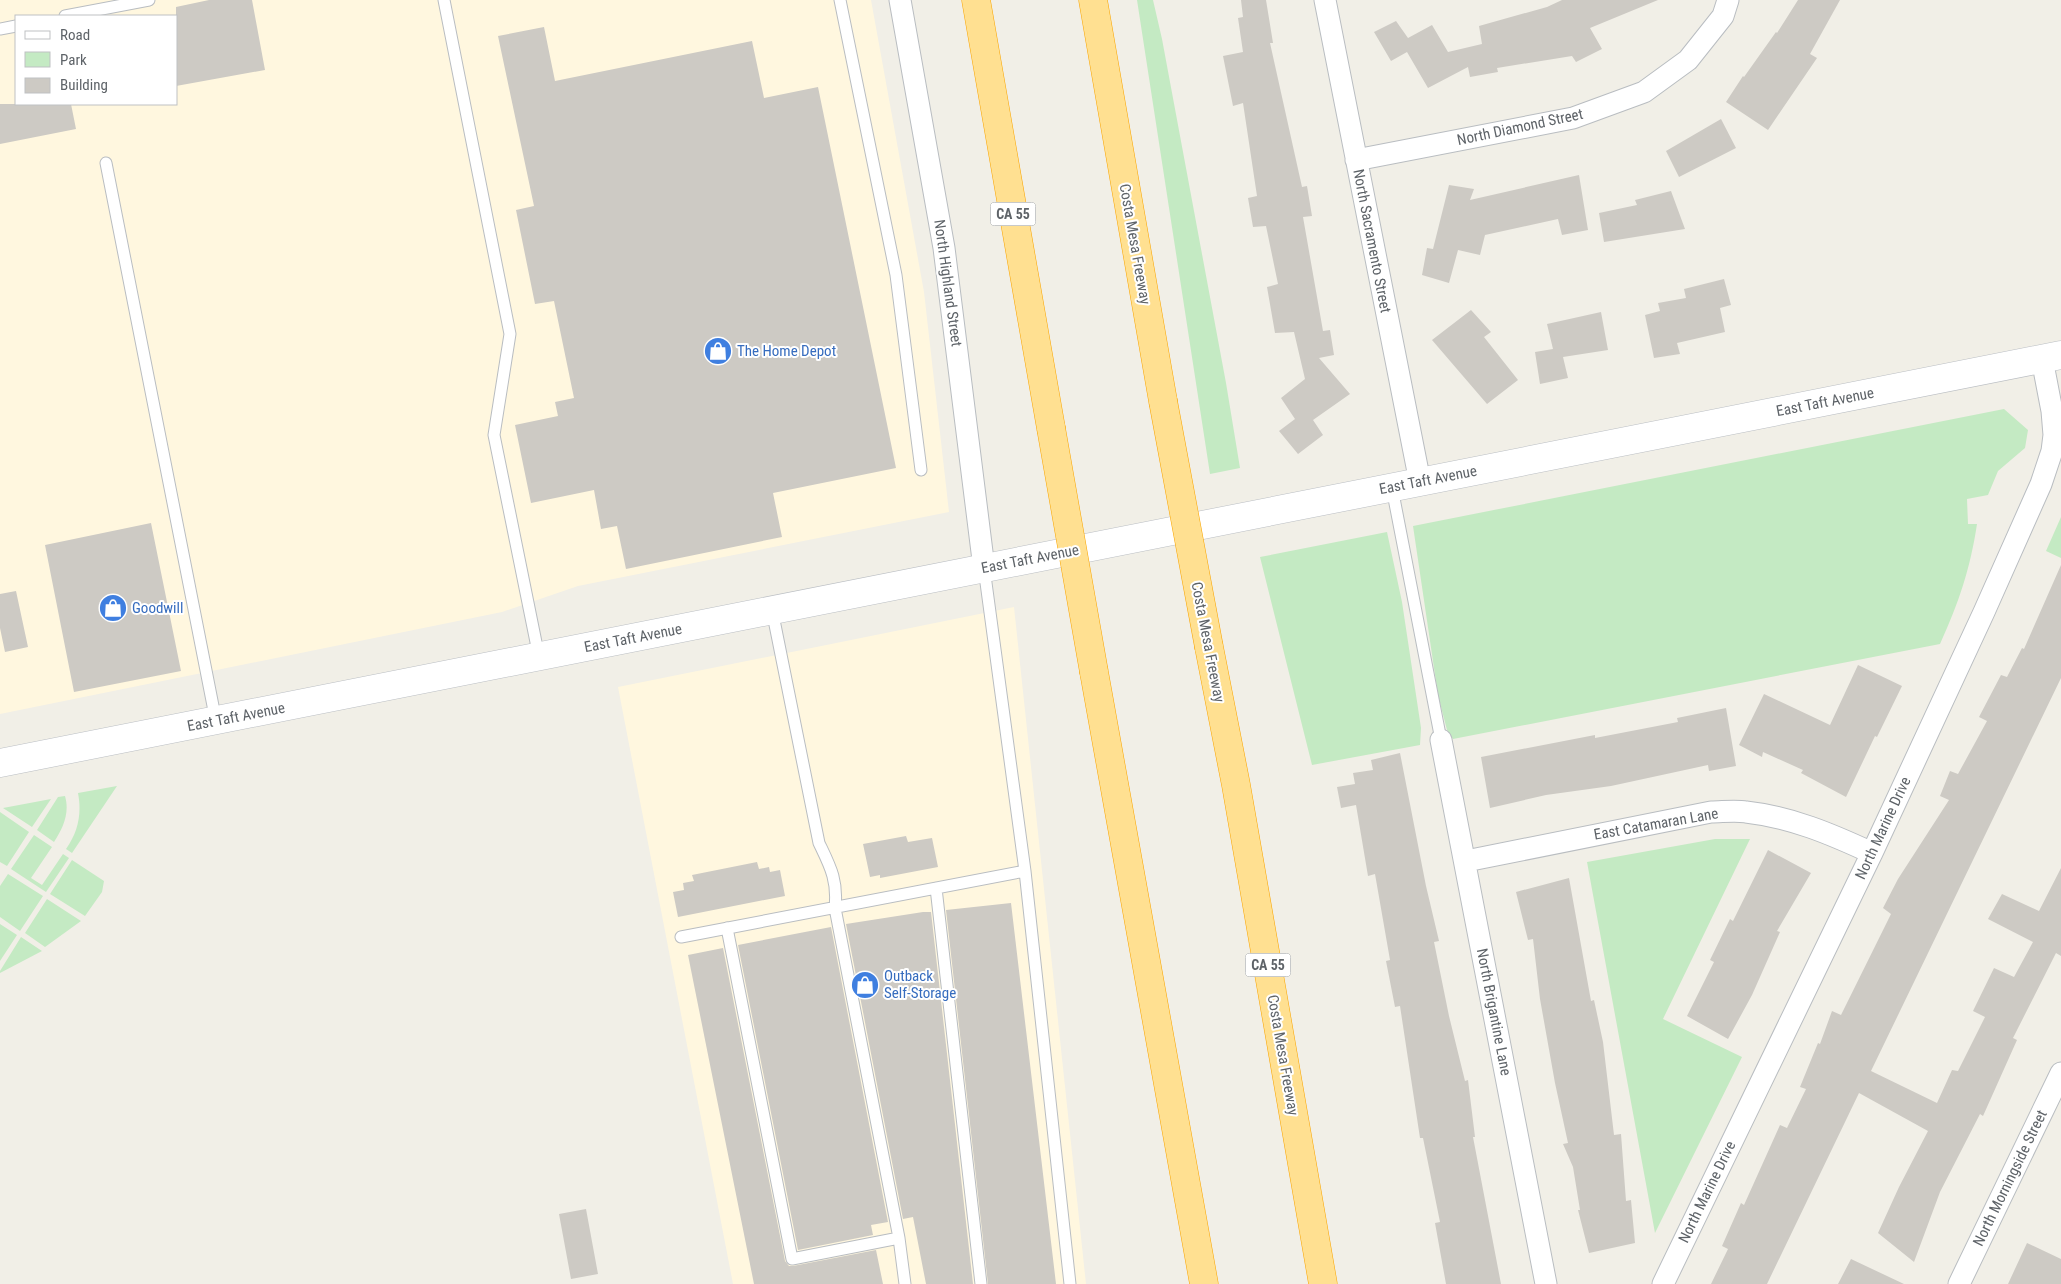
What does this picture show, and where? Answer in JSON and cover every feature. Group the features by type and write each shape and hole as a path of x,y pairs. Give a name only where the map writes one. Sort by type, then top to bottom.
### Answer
{"highway":[{"name":"CA 55","path":"976,0 1204,1284"},
{"name":"Costa Mesa Freeway","path":"1093,0 1163,400 1236,785 1323,1284"},
{"path":"1288,1080 1343,1284"}],"main road":[{"name":"East Taft Avenue","path":"0,763 2051,357"}],"street":[{"name":"North Highland Street","path":"900,0 944,248 984,568"},
{"name":"North Sacramento Street","path":"1325,0 1420,482"},
{"name":"North Diamond Street","path":"1356,160 1573,118 1644,92 1688,60 1723,16 1728,0"},
{"name":"North Marine Drive","path":"1663,1284 1872,853 1988,602 2047,467 2054,435 2051,357"},
{"name":"North Brigantine Lane","path":"1441,740 1466,861 1546,1284"},
{"name":"East Catamaran Lane","path":"1466,861 1711,812 1744,811 1785,818 1826,831 1872,853"},
{"name":"North Morningside Street","path":"1959,1284 2061,1073"}],"lane":[{"path":"70,15 149,0"},
{"path":"444,0 510,334 494,435 539,656"},
{"path":"840,0 896,275 920,470"},
{"path":"0,29 15,26"},
{"path":"106,163 216,721"},
{"path":"1392,488 1441,740"},
{"path":"984,568 1025,871 1070,1284"},
{"path":"772,610 819,843 834,874 837,892 835,908 899,1238 905,1284"},
{"path":"681,937 1025,871"},
{"path":"936,888 981,1284"},
{"path":"727,928 792,1259 899,1238"}],"shaded area":[{"path":"0,0 871,0 924,292 949,512 578,586 502,612 0,714"},
{"name":"Outback Self-Storage","path":"1014,607 1086,1284 733,1284 618,687"}],"green space":[{"path":"1137,0 1153,0 1162,39 1240,468 1210,474"},
{"path":"2004,409 2028,430 2025,448 1998,471 1988,495 1967,499 1968,524 1977,524 1974,541 1963,586 1940,644 1453,739 1447,730 1438,695 1413,526"},
{"path":"2061,517 2061,558 2046,551"},
{"path":"1387,532 1402,602 1421,728 1420,745 1312,765 1260,557"},
{"path":"117,786 72,853 66,849 74,836 78,822 80,808 78,793"},
{"path":"65,796 67,808 65,820 54,842 37,830 58,797"},
{"path":"51,799 32,827 3,808"},
{"path":"0,812 29,832 7,866 0,862"},
{"path":"34,835 52,847 31,878 42,885 63,854 69,858 46,892 11,869"},
{"path":"1715,839 1750,839 1663,1019 1742,1057 1655,1233 1587,862"},
{"path":"72,860 104,881 102,892 85,916 50,894"},
{"path":"8,874 43,896 20,931 0,917 0,886"},
{"path":"47,899 81,921 45,947 25,933"},
{"path":"0,924 17,935 0,961"},
{"path":"21,937 42,951 0,973 0,971"}],"building":[{"path":"209,0 252,0 265,70 178,86 178,15 176,15 176,7"},
{"path":"1241,0 1266,0 1273,43 1270,43 1302,187 1307,186 1312,216 1303,217 1323,331 1330,330 1334,355 1319,358 1350,394 1313,420 1323,435 1298,454 1279,431 1295,419 1281,398 1305,379 1294,332 1275,333 1267,287 1278,284 1266,226 1253,227 1248,198 1257,196 1243,103 1233,106 1223,56 1243,52 1238,18 1243,17"},
{"path":"1562,0 1658,0 1590,28 1602,49 1576,62 1572,56 1497,68 1498,72 1470,77 1468,67 1428,88 1407,52 1391,61 1374,32 1396,21 1408,38 1432,25 1448,52 1482,44 1479,26 1547,7"},
{"path":"1798,0 1840,0 1810,54 1817,58 1768,130 1726,102 1743,76 1777,33"},
{"name":"The Home Depot","path":"544,27 555,81 752,41 764,98 818,87 896,468 773,493 782,537 626,569 617,526 601,529 594,490 531,503 515,425 558,416 555,402 574,398 554,301 535,304 516,210 534,206 498,36"},
{"path":"0,104 71,105 76,129 0,144"},
{"path":"1721,119 1736,148 1679,177 1666,151"},
{"path":"1579,175 1588,230 1562,235 1558,219 1485,235 1480,255 1458,250 1449,283 1422,275 1427,248 1433,249 1449,185 1474,189 1470,200"},
{"path":"1671,191 1685,229 1604,242 1599,213 1637,205 1635,200"},
{"path":"1724,279 1731,305 1720,308 1725,332 1677,343 1680,354 1654,358 1645,315 1660,311 1658,303 1686,298 1684,289"},
{"path":"1471,310 1491,332 1484,337 1518,380 1487,404 1432,340"},
{"path":"1601,312 1608,350 1563,357 1568,378 1540,384 1535,352 1553,349 1547,324"},
{"name":"Goodwill","path":"151,523 181,671 74,692 45,545"},
{"path":"2061,565 2061,678 1871,1071 1937,1103 1952,1070 1958,1071 1985,1017 1973,1011 1994,968 2014,977 2033,942 1988,919 2002,894 2039,911 2061,868 2061,956 2056,953 2013,1038 2017,1040 1983,1116 1980,1114 1940,1192 1914,1262 1878,1233 1928,1131 1859,1093 1767,1284 1711,1284 1728,1249 1722,1246 1741,1203 1744,1205 1780,1125 1787,1128 1806,1089 1800,1087 1818,1043 1820,1044 1832,1011 1841,1015 1891,914 1883,908 1898,879 1949,800 1940,796 1950,771 1958,774 1987,721 1979,717 2001,675 2007,677 2022,648 2024,649"},
{"path":"16,591 28,647 5,652 0,628 0,594"},
{"path":"1858,665 1902,686 1877,737 1875,736 1846,797 1801,773 1803,770 1763,752 1762,757 1739,745 1764,694 1830,725"},
{"path":"1726,708 1736,766 1709,771 1708,765 1611,786 1546,795 1490,808 1481,757 1595,735 1595,738 1678,722 1677,718"},
{"path":"1400,753 1426,886 1439,941 1434,942 1449,1016 1465,1081 1468,1080 1475,1137 1473,1137 1501,1284 1446,1284 1435,1223 1440,1222 1423,1138 1420,1138 1400,1006 1395,1007 1386,961 1390,960 1375,874 1368,876 1356,805 1341,808 1337,787 1355,784 1353,773 1373,770 1371,760"},
{"path":"906,836 908,842 932,838 938,867 880,878 880,875 870,877 863,844"},
{"path":"1768,850 1811,873 1777,931 1780,932 1752,995 1728,1039 1687,1016 1714,962 1710,960 1730,919 1733,921"},
{"path":"757,862 759,869 769,867 770,872 780,870 785,896 678,917 673,892 684,890 683,883 694,881 692,875"},
{"path":"1569,878 1591,1001 1594,1000 1603,1042 1614,1135 1621,1134 1626,1201 1631,1200 1635,1243 1589,1253 1578,1210 1580,1210 1573,1167 1563,1144 1568,1143 1540,999 1533,939 1528,940 1516,892"},
{"path":"1011,903 1056,1284 988,1284 946,910"},
{"path":"931,912 973,1284 926,1284 913,1217 903,1219 846,924"},
{"path":"831,927 888,1222 871,1225 873,1235 798,1250 738,945"},
{"path":"723,948 785,1261 789,1266 793,1266 876,1250 883,1284 754,1284 688,955"},
{"path":"586,1209 598,1274 571,1279 559,1214"},
{"path":"2027,1243 2061,1259 2061,1284 2008,1284"},
{"path":"1851,1259 1904,1284 1838,1284"}],"place":[{"name":"The Home Depot","path":"718,351"},
{"name":"Goodwill","path":"113,608"},
{"name":"Outback Self-Storage","path":"865,985"}]}
